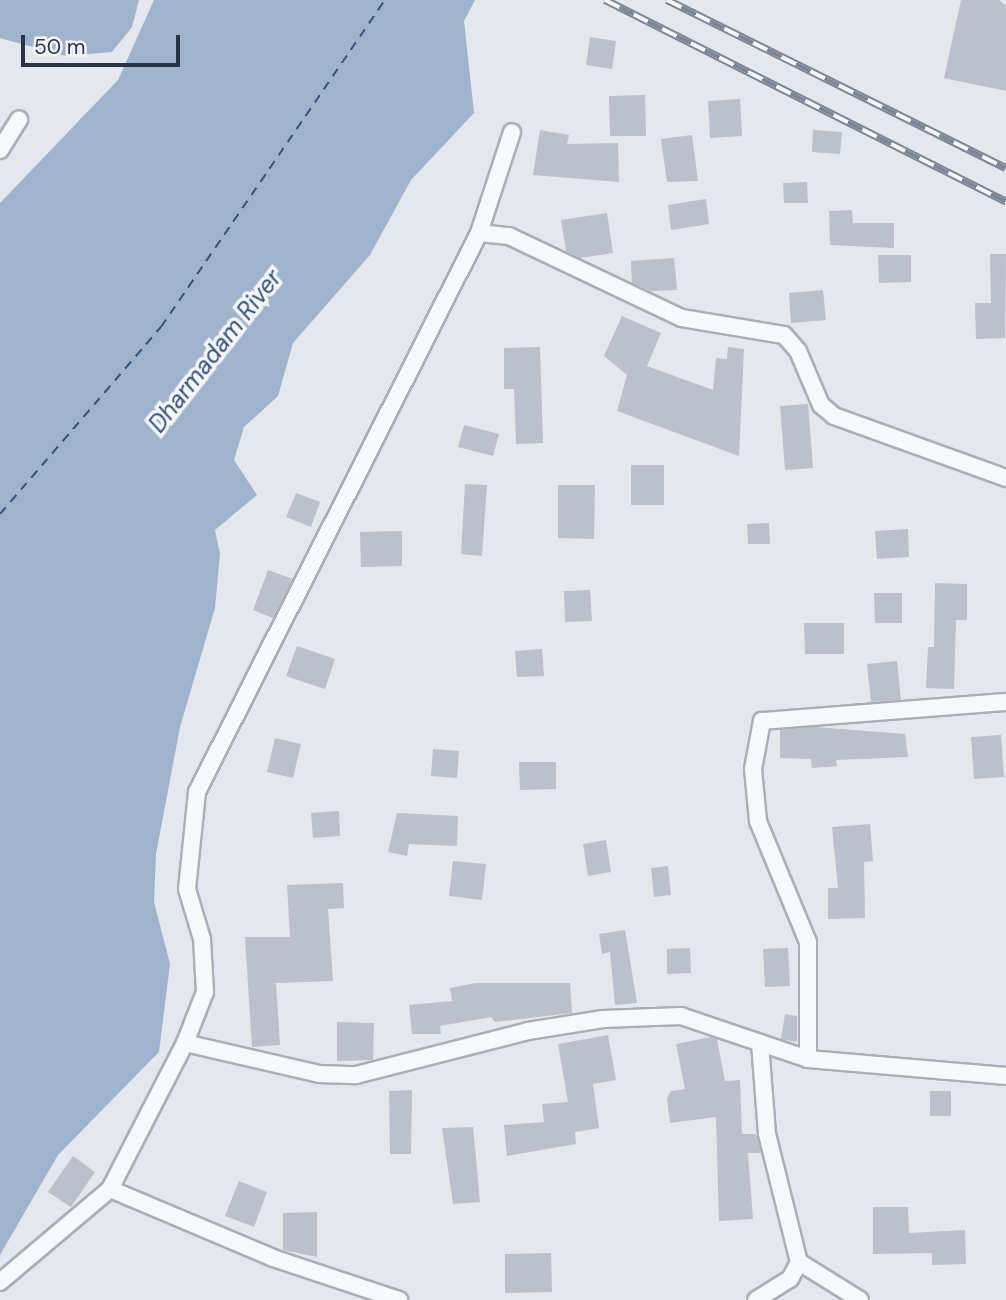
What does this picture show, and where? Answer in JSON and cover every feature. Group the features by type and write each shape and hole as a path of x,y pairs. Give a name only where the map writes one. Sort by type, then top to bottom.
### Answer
{"street":[{"path":"0,150 19,119"},
{"path":"0,1282 110,1189 185,1043 205,992 202,939 187,889 197,792 479,233 512,132"},
{"path":"479,233 509,236 682,318 784,335 798,351 821,405 834,416 1006,478"},
{"path":"808,1059 808,942 758,821 753,769 762,721 1006,702"},
{"path":"185,1043 334,1075 356,1075 528,1031 647,1015 705,1020 808,1059 1006,1076"},
{"path":"756,1300 790,1279 799,1262 767,1134 760,1043"},
{"path":"110,1189 273,1258 399,1300"},
{"path":"799,1262 860,1300"}],"water":[{"path":"0,0 139,0 132,27 112,52 66,56 0,38"},
{"name":"Dharmadam River","path":"154,0 475,0 464,21 474,113 411,180 370,255 293,343 278,396 244,427 234,460 257,495 215,530 220,554 215,608 180,727 156,854 154,902 170,964 159,1052 58,1155 0,1255 0,203 118,80"}],"building":[{"path":"961,0 999,0 1006,6 1006,91 944,78"},
{"path":"590,37 616,41 612,69 586,65"},
{"path":"645,95 646,136 610,136 609,96"},
{"path":"740,99 742,136 710,138 708,101"},
{"path":"540,130 569,135 567,144 618,143 619,182 533,175"},
{"path":"813,130 842,132 840,154 812,152"},
{"path":"692,135 698,181 667,182 661,139"},
{"path":"807,182 808,203 784,203 783,183"},
{"path":"706,199 709,224 671,230 668,205"},
{"path":"852,210 853,223 894,223 894,248 830,245 829,211"},
{"path":"607,213 613,253 580,258 566,251 561,220"},
{"path":"990,254 1006,254 1005,338 976,339 975,303 991,303"},
{"path":"878,255 911,255 911,282 879,283"},
{"path":"674,258 677,290 651,291 632,283 631,261"},
{"path":"823,290 826,320 791,323 789,293"},
{"path":"622,316 661,333 647,366 713,390 716,358 727,359 728,347 744,349 739,456 617,411 627,375 604,356"},
{"path":"540,347 543,443 516,444 514,389 504,389 504,348"},
{"path":"808,404 813,468 785,470 780,406"},
{"path":"464,425 499,434 493,456 458,447"},
{"path":"631,465 664,465 664,505 631,505"},
{"path":"465,484 487,485 482,556 461,554"},
{"path":"558,485 595,485 594,539 558,538"},
{"path":"296,493 320,502 311,527 286,517"},
{"path":"769,523 770,544 748,544 747,524"},
{"path":"908,529 909,557 877,559 875,531"},
{"path":"402,531 402,566 361,567 360,532"},
{"path":"268,570 293,579 273,618 253,610"},
{"path":"935,583 967,584 967,620 956,620 954,689 926,688 928,647 934,647"},
{"path":"590,590 592,621 565,622 564,591"},
{"path":"874,593 902,593 902,623 875,623"},
{"path":"804,623 844,623 844,654 805,654"},
{"path":"297,646 335,659 325,689 286,676"},
{"path":"542,649 544,676 517,677 515,651"},
{"path":"897,661 901,700 871,702 867,664"},
{"path":"815,727 905,734 908,757 836,760 837,766 812,768 811,759 780,758 780,730"},
{"path":"1001,735 1004,777 974,779 971,737"},
{"path":"275,738 301,744 293,778 267,772"},
{"path":"433,749 459,751 457,778 431,776"},
{"path":"519,762 556,762 556,789 520,790"},
{"path":"339,811 340,836 313,838 311,813"},
{"path":"397,813 458,816 457,846 409,844 407,856 388,852"},
{"path":"870,824 873,861 864,862 865,918 828,919 828,888 838,888 832,827"},
{"path":"606,840 611,872 588,876 583,844"},
{"path":"453,861 486,864 482,900 449,896"},
{"path":"668,866 671,895 654,897 651,868"},
{"path":"343,883 344,908 328,909 333,981 276,983 280,1045 252,1047 245,937 290,937 287,885"},
{"path":"625,930 637,1003 615,1005 610,952 602,954 599,934"},
{"path":"690,948 691,973 667,974 667,949"},
{"path":"788,948 790,986 765,987 763,949"},
{"path":"475,983 570,983 572,1013 495,1022 491,1017 440,1026 441,1034 412,1034 409,1005 452,1001 450,988"},
{"path":"785,1014 797,1016 797,1042 781,1039"},
{"path":"337,1022 374,1023 373,1060 337,1061"},
{"path":"608,1035 616,1080 593,1084 599,1128 575,1132 576,1144 507,1156 504,1125 544,1122 542,1104 568,1102 558,1044"},
{"path":"711,1037 717,1039 725,1081 740,1080 742,1134 756,1134 761,1153 748,1153 753,1219 719,1221 716,1117 670,1123 667,1098 671,1091 685,1089 676,1044"},
{"path":"412,1090 411,1154 390,1154 389,1091"},
{"path":"930,1091 951,1091 951,1116 930,1116"},
{"path":"473,1127 480,1202 453,1204 442,1128"},
{"path":"73,1156 95,1172 71,1207 48,1192"},
{"path":"239,1181 267,1192 254,1227 225,1216"},
{"path":"873,1207 908,1207 909,1233 965,1230 966,1264 932,1265 932,1253 873,1254"},
{"path":"317,1212 317,1257 283,1250 283,1213"},
{"path":"551,1253 552,1292 505,1293 505,1254"}],"ferry route":[{"path":"0,514 161,327 385,0"}],"railway":[{"path":"605,0 1006,202"},
{"path":"667,0 1006,168"}]}
